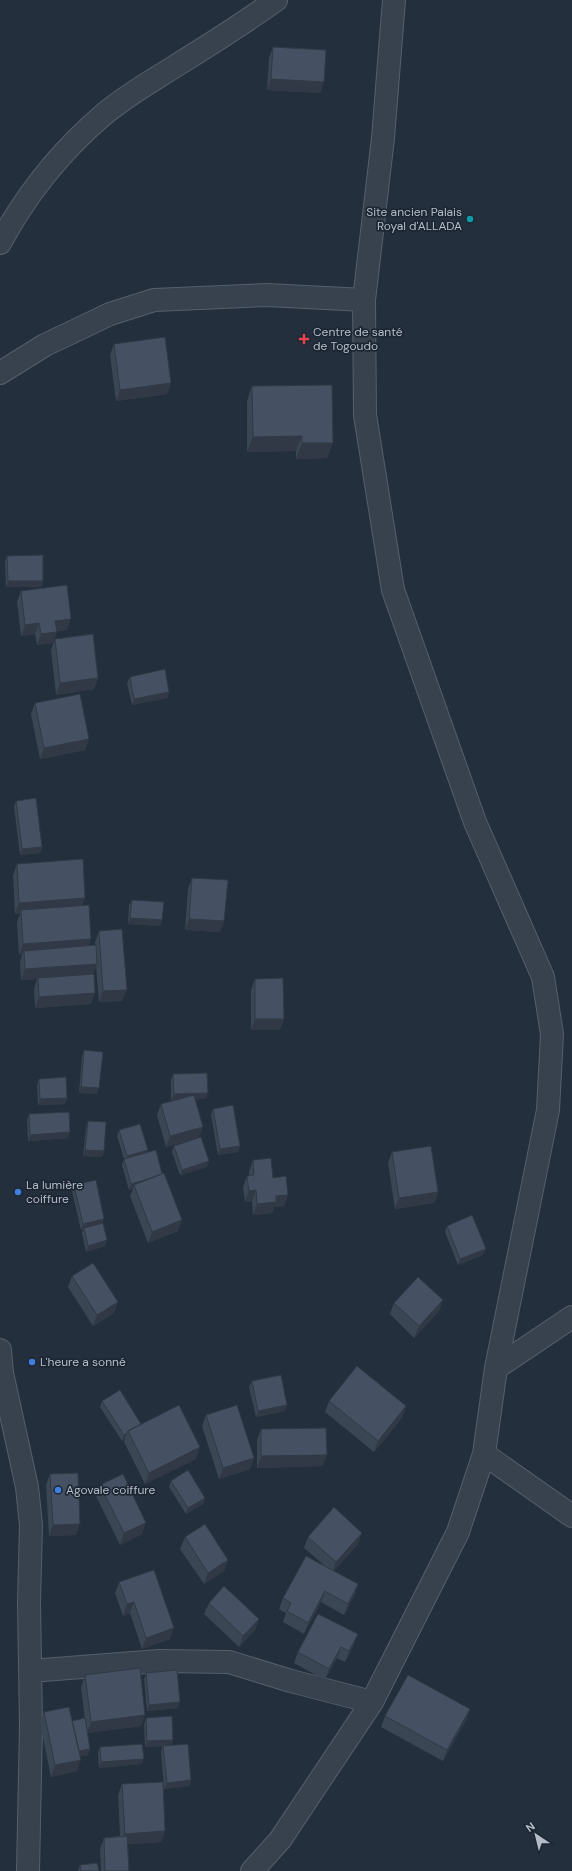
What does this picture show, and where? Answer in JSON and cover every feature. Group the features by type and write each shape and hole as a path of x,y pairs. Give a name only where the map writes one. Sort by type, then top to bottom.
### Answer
{"street":[{"path":"0,243 32,191 78,138 103,115 132,93 234,30 276,0"},
{"path":"252,1871 280,1840 372,1702 458,1532 484,1454 496,1368 548,1110 552,1034 543,977 475,822 393,590 365,416 364,300 383,138 394,0"},
{"path":"0,373 45,345 102,317 154,300 267,295 364,300"},
{"path":"496,1368 572,1317"},
{"path":"0,1350 2,1372 27,1487 31,1525 28,1871"},
{"path":"484,1454 572,1516"},
{"path":"30,1671 159,1660 230,1662 291,1681 372,1702"}],"building":[{"path":"273,47 326,50 324,82 271,79"},
{"path":"165,337 171,383 120,390 114,344"},
{"path":"332,385 333,443 302,443 302,436 253,437 252,386"},
{"path":"43,555 43,581 8,581 7,556"},
{"path":"67,585 71,619 55,621 57,632 41,634 39,623 25,625 21,591"},
{"path":"93,634 98,678 60,683 55,639"},
{"path":"165,669 169,692 134,699 130,677"},
{"path":"80,694 89,739 44,748 35,703"},
{"path":"36,798 42,847 22,849 16,801"},
{"path":"83,859 85,898 19,903 17,864"},
{"path":"192,878 228,880 224,921 189,919"},
{"path":"132,900 164,902 162,920 130,918"},
{"path":"89,905 91,939 23,944 21,910"},
{"path":"122,929 127,990 103,991 99,931"},
{"path":"96,945 97,964 25,969 24,951"},
{"path":"94,974 95,993 39,997 38,978"},
{"path":"283,978 284,1019 255,1019 255,979"},
{"path":"84,1050 103,1052 99,1088 81,1087"},
{"path":"207,1073 208,1093 174,1094 173,1074"},
{"path":"66,1077 67,1098 40,1099 39,1079"},
{"path":"194,1095 203,1127 170,1136 161,1104"},
{"path":"233,1105 240,1146 220,1149 213,1109"},
{"path":"69,1112 70,1132 30,1135 29,1114"},
{"path":"88,1121 106,1122 104,1151 85,1150"},
{"path":"140,1124 148,1150 127,1156 119,1130"},
{"path":"201,1137 209,1161 182,1170 174,1146"},
{"path":"431,1146 438,1192 399,1198 392,1152"},
{"path":"156,1150 162,1174 131,1184 124,1159"},
{"path":"271,1158 273,1178 286,1176 288,1195 276,1196 276,1202 257,1204 256,1190 249,1191 247,1176 254,1175 253,1160"},
{"path":"164,1173 182,1220 152,1232 134,1185"},
{"path":"96,1180 104,1219 83,1224 74,1185"},
{"path":"472,1215 486,1249 460,1259 447,1226"},
{"path":"103,1223 107,1240 88,1246 84,1228"},
{"path":"93,1263 118,1302 97,1315 72,1276"},
{"path":"418,1277 443,1300 419,1326 394,1303"},
{"path":"357,1366 406,1406 378,1441 329,1401"},
{"path":"281,1375 287,1405 258,1411 252,1381"},
{"path":"120,1390 141,1424 124,1435 102,1401"},
{"path":"179,1405 200,1447 149,1473 128,1431"},
{"path":"237,1405 254,1458 223,1468 206,1415"},
{"path":"326,1428 327,1455 261,1456 261,1429"},
{"path":"188,1470 205,1498 188,1508 171,1481"},
{"path":"78,1473 80,1524 53,1525 50,1474"},
{"path":"123,1474 146,1523 124,1533 100,1485"},
{"path":"334,1507 362,1533 336,1562 308,1537"},
{"path":"205,1524 228,1560 208,1573 185,1537"},
{"path":"306,1556 358,1584 348,1604 325,1591 308,1623 287,1611 291,1603 283,1598"},
{"path":"154,1570 174,1628 146,1638 134,1602 127,1604 119,1582"},
{"path":"224,1586 259,1619 243,1636 209,1603"},
{"path":"318,1614 358,1634 349,1651 341,1647 329,1669 298,1652"},
{"path":"140,1668 145,1715 91,1722 85,1675"},
{"path":"177,1670 180,1702 149,1705 146,1673"},
{"path":"408,1675 470,1709 447,1750 385,1716"},
{"path":"69,1707 81,1760 55,1765 44,1712"},
{"path":"172,1716 173,1740 147,1741 146,1718"},
{"path":"85,1718 90,1749 79,1751 72,1721"},
{"path":"142,1744 144,1759 101,1762 100,1747"},
{"path":"188,1744 191,1780 167,1783 163,1746"},
{"path":"163,1782 165,1831 125,1834 122,1784"},
{"path":"127,1836 129,1871 105,1871 104,1838"},
{"path":"97,1863 99,1871 81,1871 80,1865"}],"place":[{"name":"Site ancien Palais Royal d'ALLADA","path":"470,219"},
{"name":"Centre de santé de Togoudo","path":"304,339"},
{"name":"La lumière coiffure","path":"18,1192"},
{"name":"L'heure a sonné","path":"32,1362"},
{"name":"Agovale coiffure","path":"58,1490"}]}
